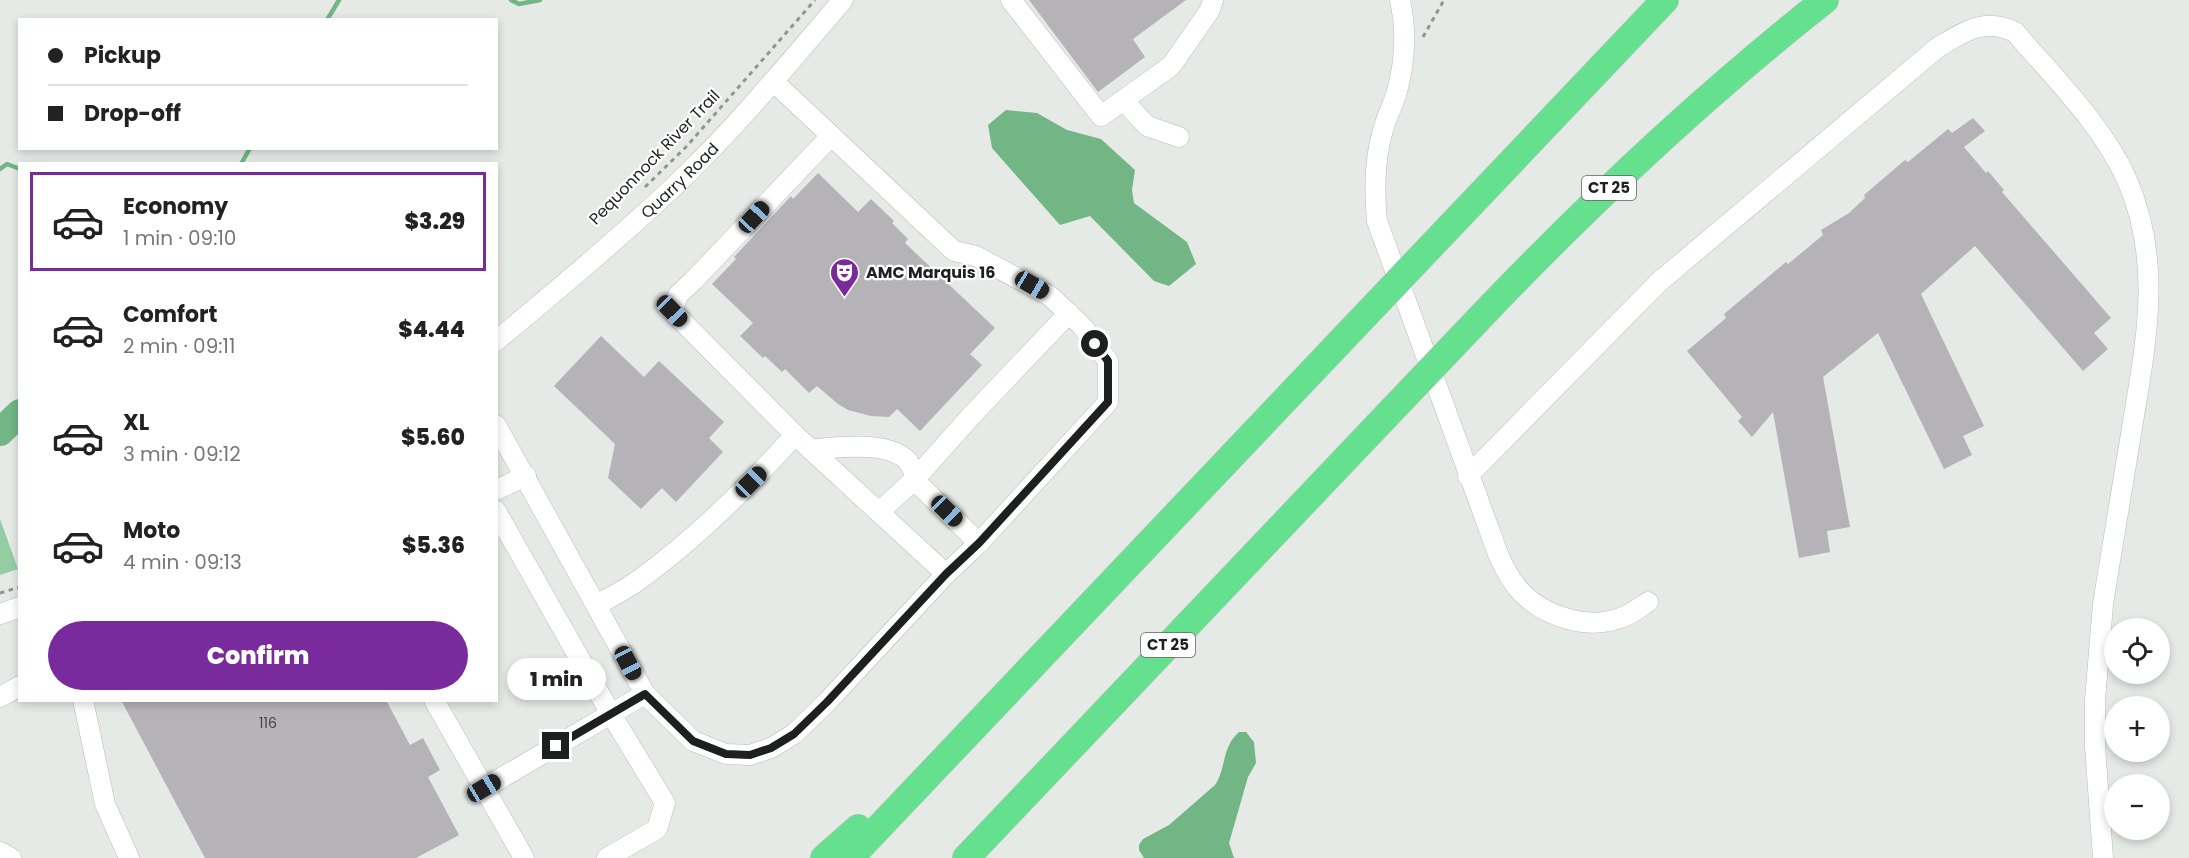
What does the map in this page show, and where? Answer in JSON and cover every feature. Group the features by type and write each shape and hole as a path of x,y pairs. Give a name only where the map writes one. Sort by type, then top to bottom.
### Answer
{"highway":[{"path":"850,858 1665,0"},
{"name":"CT 25","path":"966,858 1492,304 1609,188 1731,77 1825,0"},
{"path":"1731,77 1844,0"},
{"path":"824,858 983,718"}],"street":[{"name":"Quarry Road","path":"498,339 603,252 689,172 773,81 843,0"},
{"path":"1011,0 1101,116 1171,66 1210,10 1213,0"},
{"path":"1400,0 1404,50 1402,74 1377,155 1374,180 1377,221 1498,554 1507,573 1521,592 1547,612 1595,623 1632,614 1648,602"},
{"path":"1468,476 1659,282 1937,48 1977,27 2003,27 2015,32 2094,126 2113,154 2139,213 2149,270 2148,331 2103,604 2099,646 2095,746 2103,858"},
{"path":"498,428 645,694 693,741 726,754 750,755 771,748 794,734 827,702 946,574 979,543 1108,402 1108,361 1082,326 1069,313 1050,296 1014,275 976,256 954,251 773,81"},
{"path":"1123,100 1147,126 1179,137"},
{"path":"830,137 678,295 672,311 795,435 946,574"},
{"path":"879,512 914,480 1069,313"},
{"path":"596,605 634,583 670,555 736,497 795,435"},
{"path":"811,450 871,446 901,455 911,466 914,480 979,543"},
{"path":"498,489 526,476"},
{"path":"498,515 611,714 665,803 657,829 607,858"},
{"path":"0,614 18,608"},
{"path":"0,697 18,687"},
{"path":"484,788 645,694"},
{"path":"83,702 105,804 129,858"},
{"path":"435,702 524,858"},
{"path":"0,852 11,858"}],"path":[{"name":"Pequonnock River Trail","path":"639,193 686,147 815,0"},
{"path":"0,593 18,588"}],"shaded area":[{"path":"1006,110 1037,113 1067,130 1101,139 1135,170 1132,190 1134,203 1187,242 1196,264 1169,286 1154,281 1090,216 1060,225 992,148 988,125"},
{"path":"0,519 18,569 0,575"},
{"path":"1239,732 1246,732 1254,742 1256,763 1248,777 1229,843 1234,858 1144,858 1139,850 1143,839 1169,825 1215,785 1229,744"}],"building":[{"path":"1029,0 1186,0 1133,39 1145,57 1098,92"},
{"path":"1973,118 1985,131 1964,147 1986,173 1988,171 2004,190 2002,192 2111,318 2094,333 2108,349 2083,371 1975,246 1921,294 1984,426 1963,436 1972,455 1944,469 1878,333 1823,377 1850,527 1827,531 1830,552 1799,558 1773,412 1752,437 1738,421 1742,417 1687,351 1726,318 1724,314 1786,262 1788,264 1823,235 1821,230 1849,213 1865,198 1864,195 1905,160 1908,162 1948,129 1952,133"},
{"name":"AMC Marquis 16","path":"818,173 858,212 871,199 894,221 892,223 908,239 905,243 995,328 970,354 982,365 920,431 897,409 889,417 871,416 848,410 817,386 809,393 785,369 782,372 740,336 753,323 712,284 791,196 793,199"},
{"path":"601,336 644,377 659,361 724,422 709,438 723,452 676,502 662,488 641,509 608,478 615,444 554,386"},
{"path":"122,702 387,702 410,745 423,738 440,770 428,777 459,835 416,858 205,858"}],"waterway":[{"path":"328,18 339,0"},
{"path":"511,0 519,4 540,0"},
{"path":"242,162 249,150"},
{"path":"0,169 7,164 18,168"},
{"path":"0,432 18,415"}],"place":[{"name":"AMC Marquis 16","path":"845,298"}],"route":[{"path":"556,746 645,694 693,741 726,754 750,755 771,748 794,734 827,702 946,574 979,543 1108,402 1108,361 1095,344"}]}
